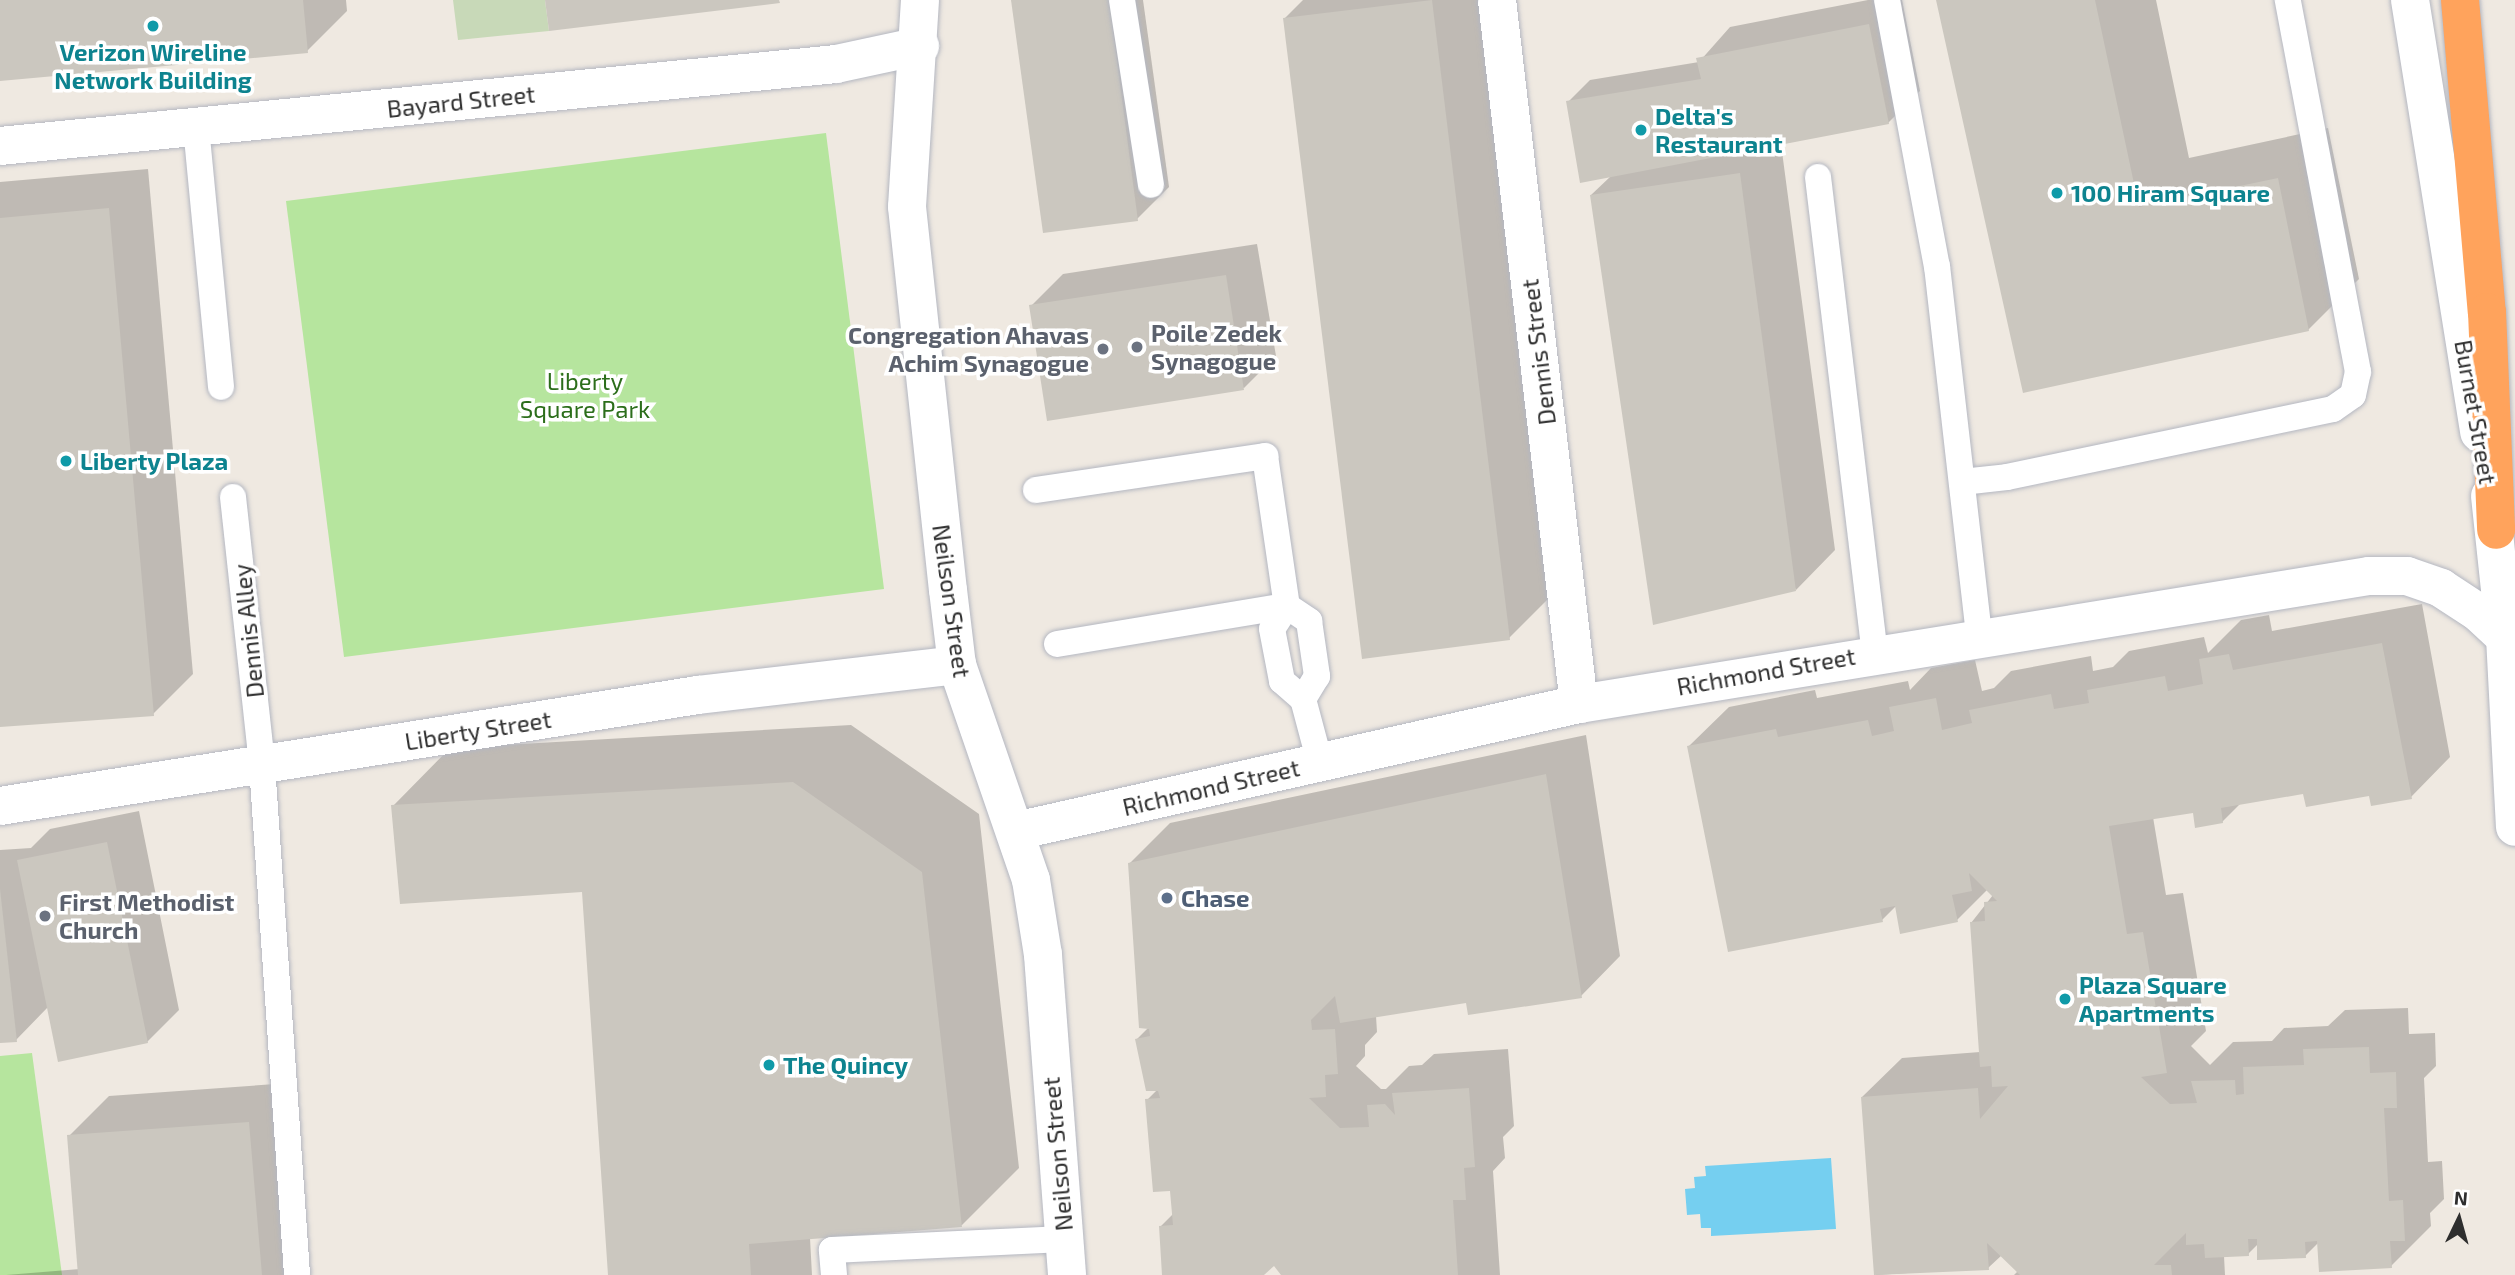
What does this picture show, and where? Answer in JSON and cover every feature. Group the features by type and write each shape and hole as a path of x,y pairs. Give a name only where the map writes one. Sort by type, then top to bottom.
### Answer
{"highway":[{"path":"2460,0 2487,312 2496,530"}],"street":[{"name":"Neilson Street","path":"920,0 920,47 907,207 957,665 1031,880 1043,955 1065,1257"},
{"name":"Dennis Street","path":"1497,0 1579,704"},
{"name":"Burnet Street","path":"2410,0 2496,530 2505,637 2515,827"},
{"name":"Bayard Street","path":"0,146 836,64 920,47"},
{"name":"Richmond Street","path":"1016,831 1579,704 1979,635 2390,575 2407,576 2441,588 2479,612 2505,637"},
{"name":"Liberty Street","path":"0,806 698,695 957,665"}],"lane":[{"path":"1122,0 1151,185"},
{"path":"1887,0 1937,266 1979,635"},
{"path":"1962,482 2007,477 2333,409 2353,396 2358,372 2288,0"},
{"path":"196,127 221,387"},
{"path":"1818,177 1875,653"},
{"path":"1036,490 1265,456 1287,606 1272,629 1282,681 1303,699 1320,763"},
{"name":"Dennis Alley","path":"233,497 262,765 297,1275"},
{"path":"1057,644 1287,606 1309,621 1317,676 1303,699"},
{"path":"834,1275 832,1250 1065,1257"}],"green space":[{"path":"453,0 545,0 549,31 458,40"},
{"name":"Liberty Square Park","path":"826,133 884,589 344,657 286,201"},
{"path":"32,1053 62,1275 0,1275 0,1056"}],"water":[{"path":"1831,1158 1836,1229 1711,1236 1711,1228 1701,1228 1700,1214 1687,1215 1685,1189 1695,1188 1694,1177 1706,1176 1705,1166"}],"building":[{"name":"Verizon Wireline Network Building","path":"0,0 303,0 308,53 0,81"},
{"path":"545,0 779,0 780,3 549,31"},
{"path":"1011,0 1109,0 1138,221 1043,233"},
{"path":"1432,0 1510,640 1362,659 1283,18"},
{"name":"100 Hiram Square","path":"1936,0 2095,0 2139,207 2278,178 2309,331 2023,393"},
{"path":"1869,24 1889,124 1580,183 1566,101 1701,79 1696,58"},
{"path":"1740,173 1796,591 1653,625 1590,195"},
{"name":"Liberty Plaza","path":"109,208 154,716 0,727 0,218"},
{"name":"Poile Zedek Synagogue","path":"1226,275 1244,390 1047,421 1029,305"},
{"name":"Plaza Square Apartments","path":"2382,643 2412,799 2371,806 2369,796 2306,807 2303,794 2221,808 2223,823 2195,828 2193,813 2109,826 2127,934 2143,932 2167,1073 2141,1077 2170,1104 2197,1103 2191,1081 2235,1080 2236,1095 2244,1094 2243,1067 2304,1065 2303,1049 2369,1047 2370,1073 2396,1072 2397,1108 2384,1108 2389,1201 2403,1200 2405,1241 2390,1241 2392,1268 2319,1272 2317,1241 2305,1242 2306,1258 2257,1260 2257,1239 2248,1239 2249,1256 2205,1258 2204,1244 2186,1245 2186,1233 2154,1265 2171,1265 2172,1275 2020,1275 1987,1243 1989,1270 1874,1275 1861,1097 1978,1088 1980,1119 2008,1086 1992,1087 1991,1066 1980,1067 1970,922 1985,921 1984,902 1997,901 1969,873 1972,891 1952,895 1958,922 1900,934 1895,906 1880,909 1883,922 1728,952 1687,746 1776,729 1778,737 1868,720 1872,736 1894,731 1889,707 1936,698 1942,730 1972,723 1969,710 2051,694 2054,709 2089,703 2087,690 2165,676 2168,691 2203,684 2199,659 2229,654 2233,670"},
{"path":"1546,774 1582,998 1468,1015 1466,1003 1340,1023 1335,996 1311,1020 1312,1030 1335,1029 1338,1074 1325,1075 1326,1097 1309,1098 1340,1128 1369,1127 1367,1105 1385,1104 1395,1115 1392,1093 1469,1088 1475,1167 1464,1168 1466,1200 1453,1200 1458,1275 1281,1275 1274,1266 1264,1275 1162,1275 1159,1226 1173,1225 1170,1191 1153,1192 1145,1099 1160,1098 1158,1091 1146,1091 1135,1039 1150,1036 1149,1029 1139,1028 1128,863"},
{"name":"The Quincy","path":"793,782 922,872 962,1227 749,1244 751,1275 608,1275 582,892 400,904 391,805"},
{"path":"107,842 148,1043 58,1062 17,860"},
{"path":"0,889 17,1042 0,1043"},
{"path":"249,1122 262,1275 78,1275 67,1135"}],"place":[{"name":"Verizon Wireline Network Building","path":"153,26"},
{"name":"Delta's Restaurant","path":"1641,130"},
{"name":"100 Hiram Square","path":"2057,193"},
{"name":"Poile Zedek Synagogue","path":"1137,347"},
{"name":"Congregation Ahavas Achim Synagogue","path":"1103,349"},
{"name":"Liberty Plaza","path":"66,461"},
{"name":"Chase","path":"1167,898"},
{"name":"First Methodist Church","path":"45,916"},
{"name":"Plaza Square Apartments","path":"2065,999"},
{"name":"The Quincy","path":"769,1065"}]}
